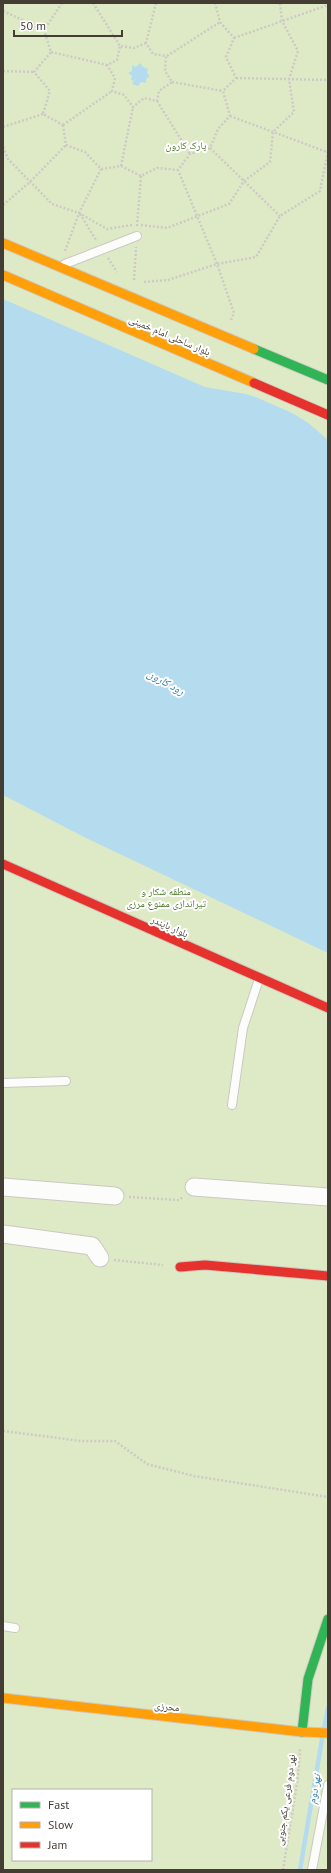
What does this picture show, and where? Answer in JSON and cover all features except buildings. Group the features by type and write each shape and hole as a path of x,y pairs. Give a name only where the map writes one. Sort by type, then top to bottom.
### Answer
{"street":[{"name":"بلوار ساحلی امام خمینی","path":"3,243 328,380"},
{"name":"بلوار ساحلی امام خمینی","path":"3,275 328,414"},
{"name":"بلوار بایندر","path":"3,864 328,1008"},
{"path":"3,1187 115,1196"},
{"path":"194,1187 328,1197"},
{"path":"3,1234 92,1246 100,1258"},
{"path":"180,1267 205,1265 328,1276"},
{"path":"302,1732 308,1679 328,1619"},
{"name":"محرزی","path":"3,1698 302,1732 328,1733"}],"lane":[{"path":"59,267 137,236"},
{"path":"232,1105 243,1028 260,978"},
{"path":"3,1083 66,1082"},
{"path":"3,1626 15,1628"},
{"path":"312,1870 328,1785"}],"path":[{"path":"44,30 62,3"},
{"path":"52,52 107,65 118,60 120,46 93,3"},
{"path":"156,3 146,43 153,54 166,56 220,22"},
{"path":"215,3 220,22 234,38"},
{"path":"3,147 8,159 52,204 80,213 107,228 137,224 167,228 228,204 244,181 270,162 272,132 294,112 289,79 298,51 282,21 280,3"},
{"path":"236,78 226,56 234,38 328,4"},
{"path":"3,11 44,30 52,52"},
{"path":"120,46 134,48 146,43"},
{"path":"34,72 52,52"},
{"path":"166,56 165,71 172,82"},
{"path":"63,125 112,92 115,78 107,65"},
{"path":"3,71 34,72 50,92 43,114"},
{"path":"223,90 236,78 328,80"},
{"path":"190,154 157,101 159,90 172,82 223,90"},
{"path":"223,90 230,116"},
{"path":"112,92 124,95 133,107"},
{"path":"121,166 133,107 144,98 157,101"},
{"path":"3,126 43,114 63,125"},
{"path":"134,298 134,282 168,280 217,264 256,257 280,216 320,191 327,152 230,116"},
{"path":"210,148 218,129 230,116"},
{"path":"63,125 66,145"},
{"path":"66,145 85,152 101,169"},
{"path":"3,205 30,182 66,145"},
{"path":"178,170 190,154 210,148"},
{"path":"210,148 280,216"},
{"path":"101,169 121,166 140,176 157,168 178,170"},
{"path":"59,267 80,213 101,169"},
{"path":"178,170 217,264 234,313 225,337"},
{"path":"115,1196 179,1200 194,1187"},
{"path":"100,1258 180,1267"},
{"path":"3,1431 81,1440 115,1440 147,1464 194,1476 328,1497"},
{"name":"نهر دوم فرعی یکم جنوبی","path":"283,1870 298,1777 302,1732"}],"green space":[{"name":"منطقه شکار و تیراندازی ممنوع مرزی","path":"3,3 328,3 328,1870 3,1870"}],"water":[{"path":"140,63 143,67 148,69 147,73 150,76 146,79 146,83 141,82 138,86 132,84 134,81 131,80 132,76 128,73 132,71 132,65 136,67"},
{"name":"رود کارون","path":"3,299 205,387 246,394 258,398 292,413 307,422 328,440 328,953 84,837 3,795"}],"waterway":[{"name":"نهر دوم","path":"324,1728 328,1708"},
{"name":"نهر دوم","path":"300,1870 322,1739"}],"traffic: fast":[{"path":"254,349 328,380"},
{"path":"302,1732 308,1679 328,1619"}],"traffic: slow":[{"path":"3,243 254,349"},
{"path":"3,275 254,383"},
{"path":"3,1698 302,1732 328,1733"}],"traffic: jam":[{"path":"254,383 328,415"},
{"path":"3,864 328,1008"},
{"path":"180,1267 205,1265 328,1276"}],"park label":[{"name":"پارک کارون","path":"186,145"}]}
